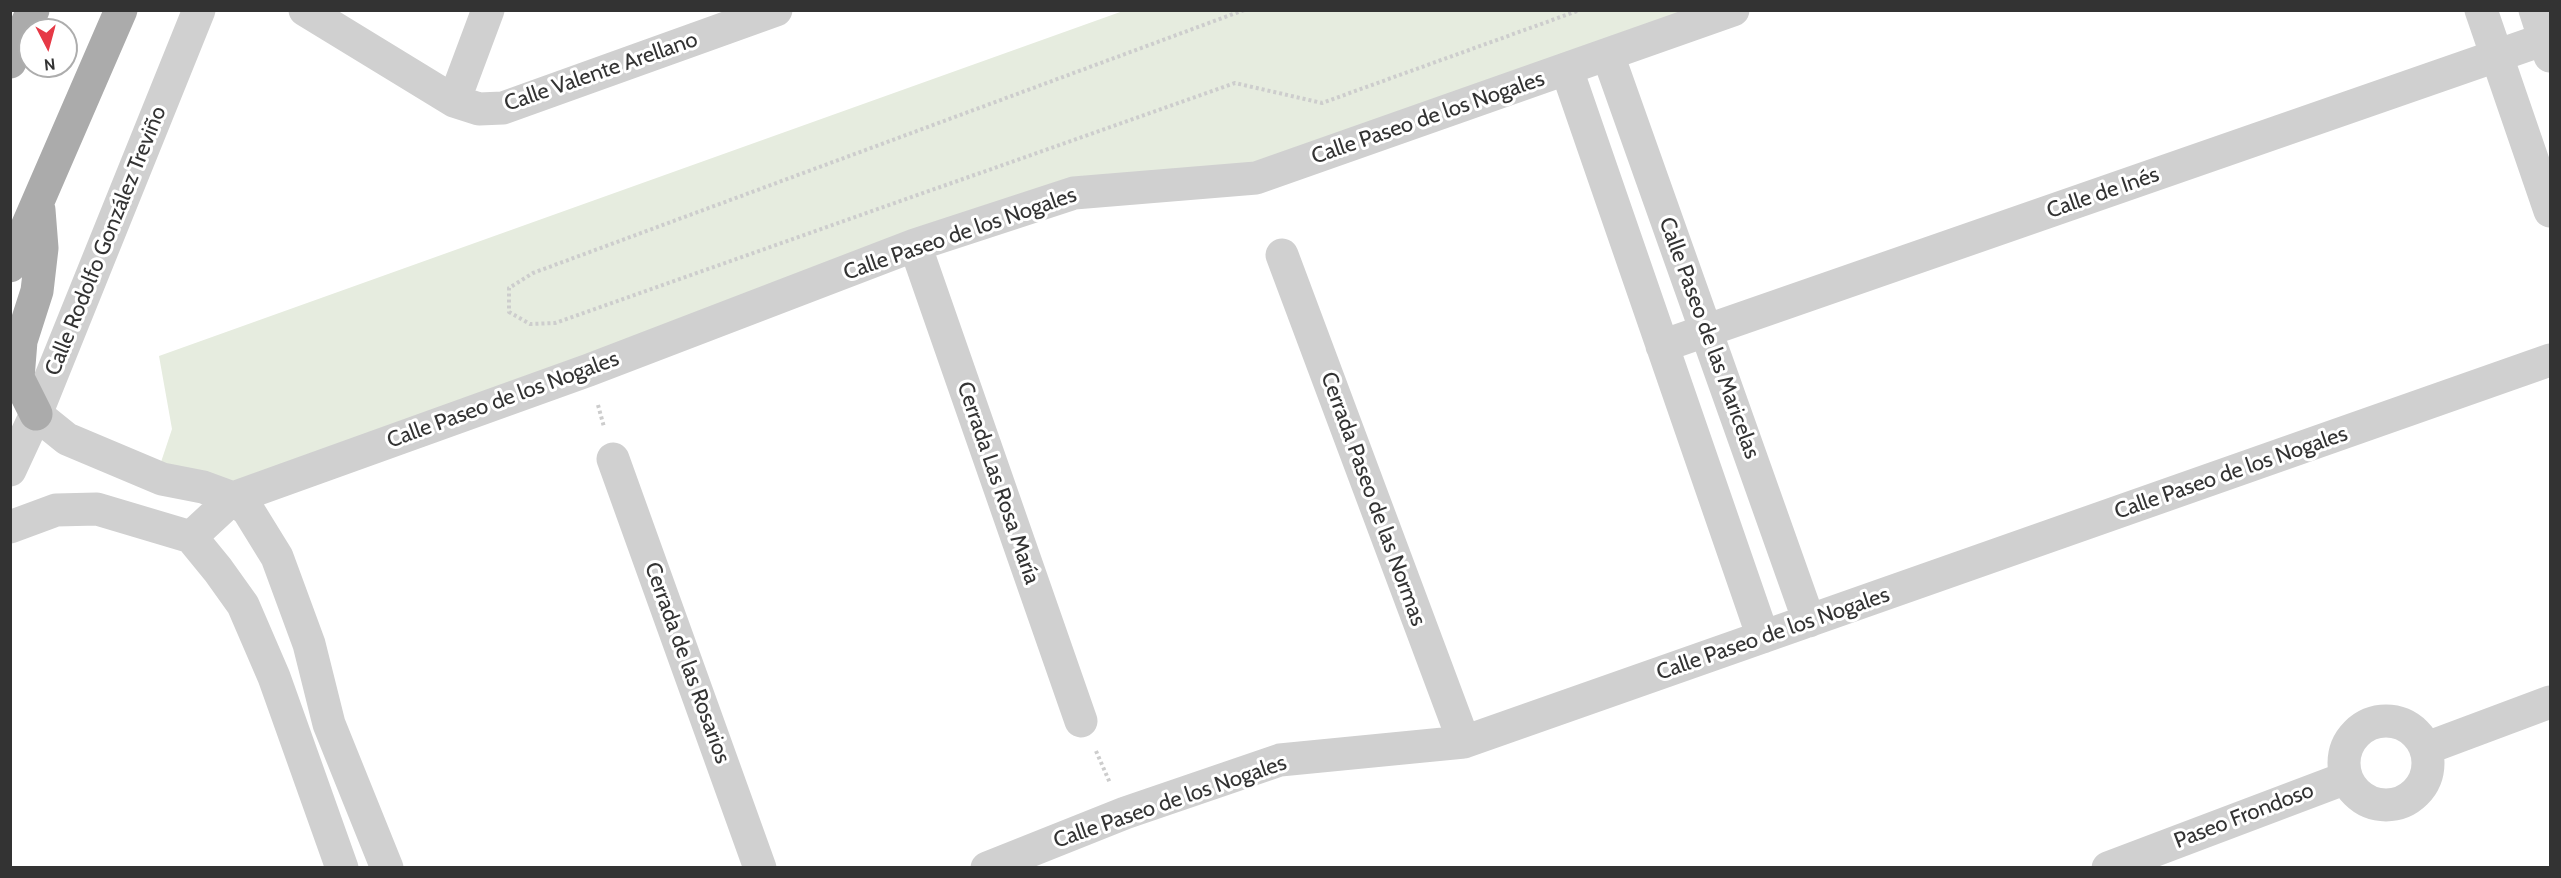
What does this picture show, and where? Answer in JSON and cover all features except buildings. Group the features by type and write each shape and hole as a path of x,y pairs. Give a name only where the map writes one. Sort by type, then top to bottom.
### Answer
{"main road":[{"path":"10,62 33,10"},
{"path":"10,266 121,10"},
{"path":"36,414 18,378 21,341 37,291 41,258 38,202"}],"street":[{"name":"Calle Rodolfo González Treviño","path":"10,470 36,414 199,10"},
{"name":"Calle Valente Arellano","path":"305,10 454,101 479,109 503,108 776,10"},
{"path":"454,101 488,10"},
{"name":"Calle Paseo de los Nogales","path":"232,498 589,370 915,245 1074,193 1256,178 1733,10"},
{"path":"2481,10 2550,211"},
{"name":"Calle de Inés","path":"1662,346 2497,56 2543,35"},
{"name":"Calle Paseo de las Maricelas","path":"1608,55 1809,621"},
{"name":"Calle Paseo de las Maricelas","path":"1567,70 1763,637"},
{"name":"Cerrada Las Rosa María","path":"915,245 1082,721"},
{"name":"Cerrada Paseo de las Normas","path":"1282,255 1464,742"},
{"name":"Calle Paseo de los Nogales","path":"987,867 1125,813 1280,760 1464,742 2550,360"},
{"path":"36,414 67,439 162,479 203,487 232,498 248,510 260,526 277,557 309,644 330,724 387,867"},
{"name":"Cerrada de las Rosarios","path":"613,459 760,867"},
{"path":"191,537 232,498"},
{"path":"10,526 56,510 97,510 191,537 243,606 274,677 342,867"},
{"path":"2427,748 2550,702"},
{"path":"2388,720 2404,724 2418,734 2427,748 2429,765 2425,781 2415,795 2401,803 2385,806 2368,802 2355,792 2346,778 2344,761 2348,745 2357,732 2372,723 2388,720"},
{"name":"Paseo Frondoso","path":"2108,867 2346,778"}],"path":[{"path":"1244,10 533,273 509,288 509,312 530,324 555,323 1235,83 1322,103 1580,10"},
{"path":"589,370 613,459"},
{"path":"1082,721 1125,813"}],"shaded area":[{"path":"1123,11 1711,11 1253,172 1068,186 232,490 159,468 172,429 159,356"}]}
